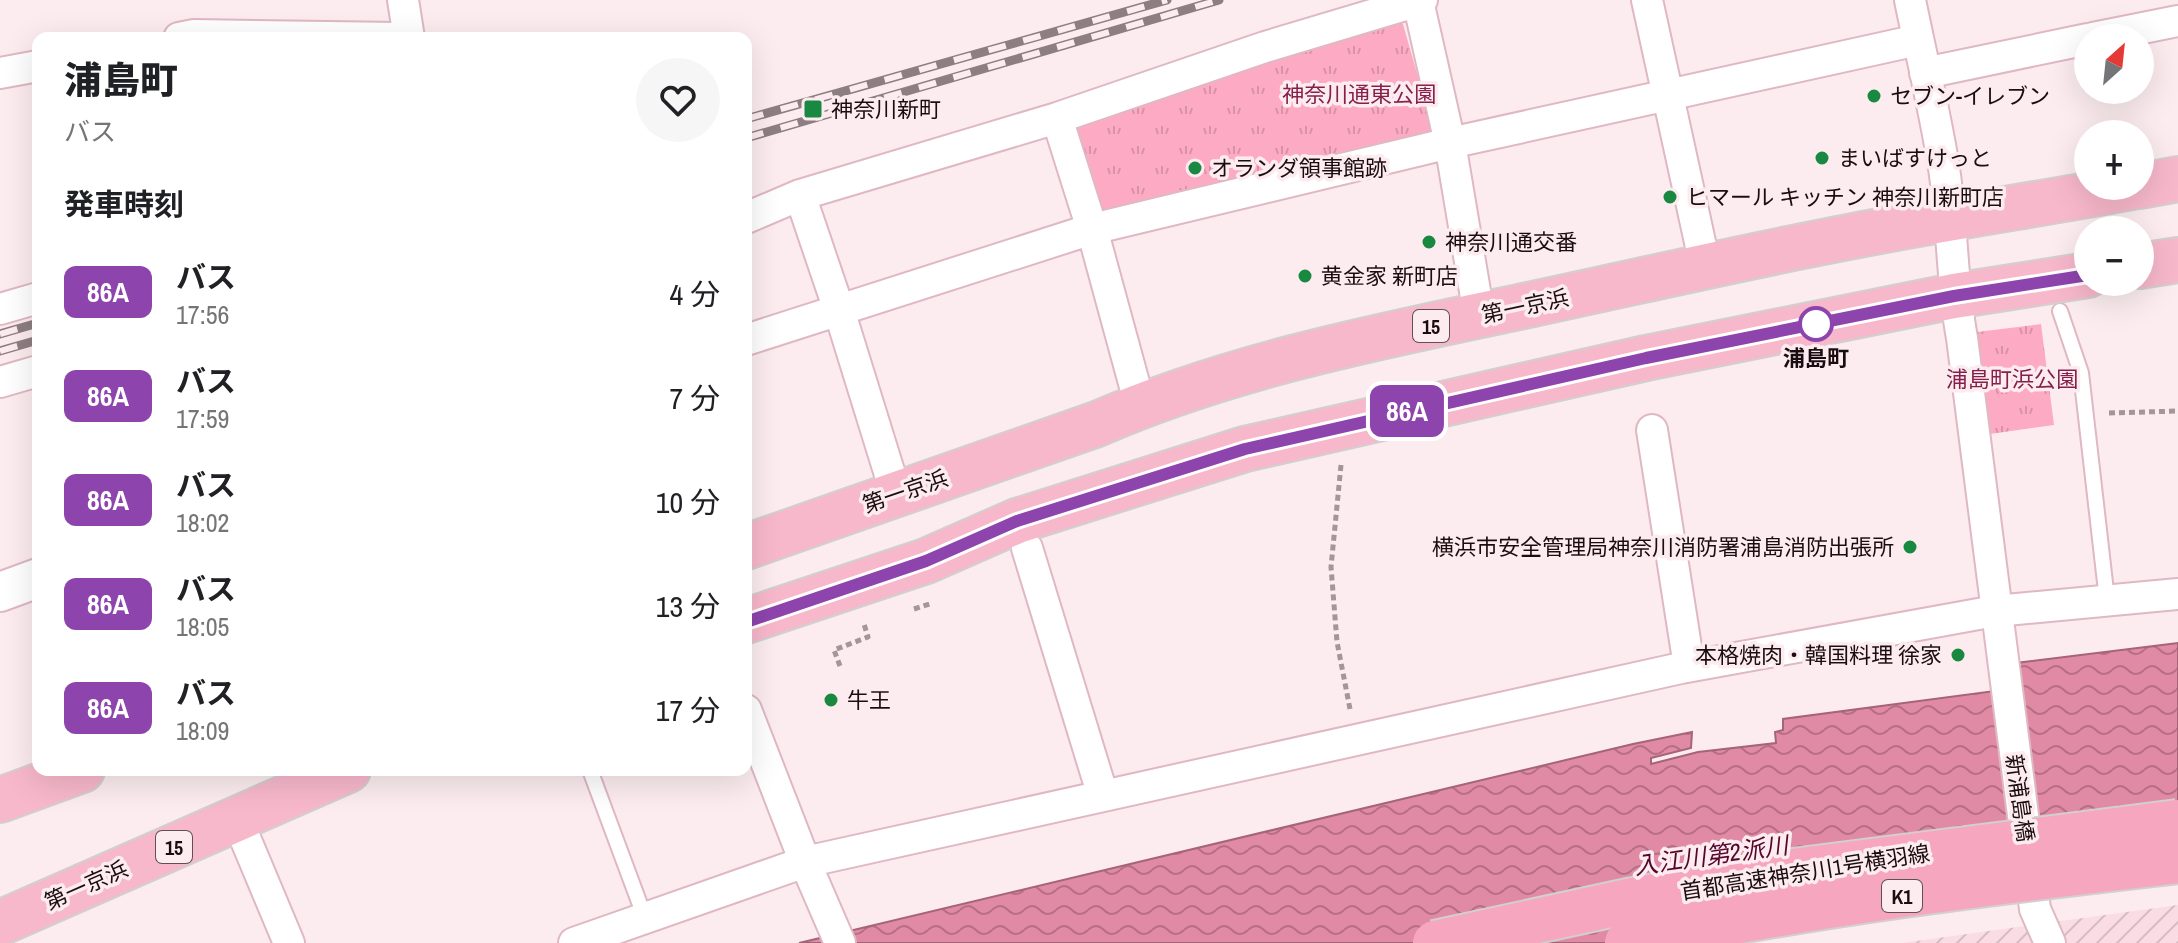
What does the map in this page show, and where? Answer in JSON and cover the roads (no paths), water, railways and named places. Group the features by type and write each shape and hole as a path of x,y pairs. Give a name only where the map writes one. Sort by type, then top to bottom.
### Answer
{"highway":[{"name":"第一京浜","path":"2154,183 2178,179"},
{"name":"第一京浜","path":"752,545 1097,424 1140,405 1309,354 1705,265 2074,197"},
{"path":"2154,264 2178,260"},
{"path":"752,619 926,561 1017,521 1245,449 1646,358 1954,296 2074,277"},
{"path":"4,788 56,776"},
{"name":"第一京浜","path":"0,923 334,776"},
{"name":"首都高速神奈川1号横羽線","path":"1435,943 1633,900 1778,873 2178,822"},
{"name":"首都高速神奈川1号横羽線","path":"1627,943 1784,914 2178,861"}],"street":[{"path":"403,0 408,32"},
{"path":"1647,0 1705,265"},
{"name":"新浦島橋","path":"1910,0 1943,161 1951,219 1954,296 1962,338 2035,909 2050,943"},
{"path":"752,215 800,195 1057,118 1280,43 1420,1 1450,143 1479,315"},
{"path":"2154,26 2178,21"},
{"path":"752,338 1092,229 1450,143 1918,40"},
{"path":"1925,73 2074,41"},
{"path":"0,73 32,67"},
{"path":"1057,118 1092,229 1140,405"},
{"path":"800,195 896,494"},
{"path":"0,309 32,300"},
{"path":"0,382 32,373"},
{"path":"1652,430 1689,666"},
{"path":"1027,548 1103,796"},
{"path":"0,592 32,580"},
{"path":"574,943 805,862 1689,666 1995,611 2178,594"},
{"path":"752,725 836,933"},
{"path":"237,819 289,943"}],"lane":[{"path":"2060,311 2081,373 2088,413 2107,600"},
{"path":"592,776 645,918"}],"water":[{"name":"入江川第2派川","path":"2178,643 2178,877 1716,943 799,943 1633,744 1692,732 1691,748 1651,758 1651,764 1698,752 1776,743 1775,732 1783,730 1783,719 2018,688 2016,663"}],"railway":[{"path":"752,117 1167,0"},
{"path":"752,136 1219,0"},
{"path":"0,334 32,325"},
{"path":"0,351 32,342"}],"place":[{"name":"セブン-イレブン","path":"1874,96"},
{"name":"神奈川新町","path":"813,109"},
{"name":"まいばすけっと","path":"1822,158"},
{"name":"オランダ領事館跡","path":"1195,168"},
{"name":"ヒマール キッチン 神奈川新町店","path":"1670,197"},
{"name":"神奈川通交番","path":"1429,242"},
{"name":"黄金家 新町店","path":"1305,276"},
{"name":"浦島町","path":"1816,324"},
{"name":"横浜市安全管理局神奈川消防署浦島消防出張所","path":"1910,547"},
{"name":"本格焼肉・韓国料理 徐家","path":"1958,655"},
{"name":"牛王","path":"831,700"}],"park label":[{"name":"神奈川通東公園","path":"1359,94"},
{"name":"浦島町浜公園","path":"2012,379"}]}
